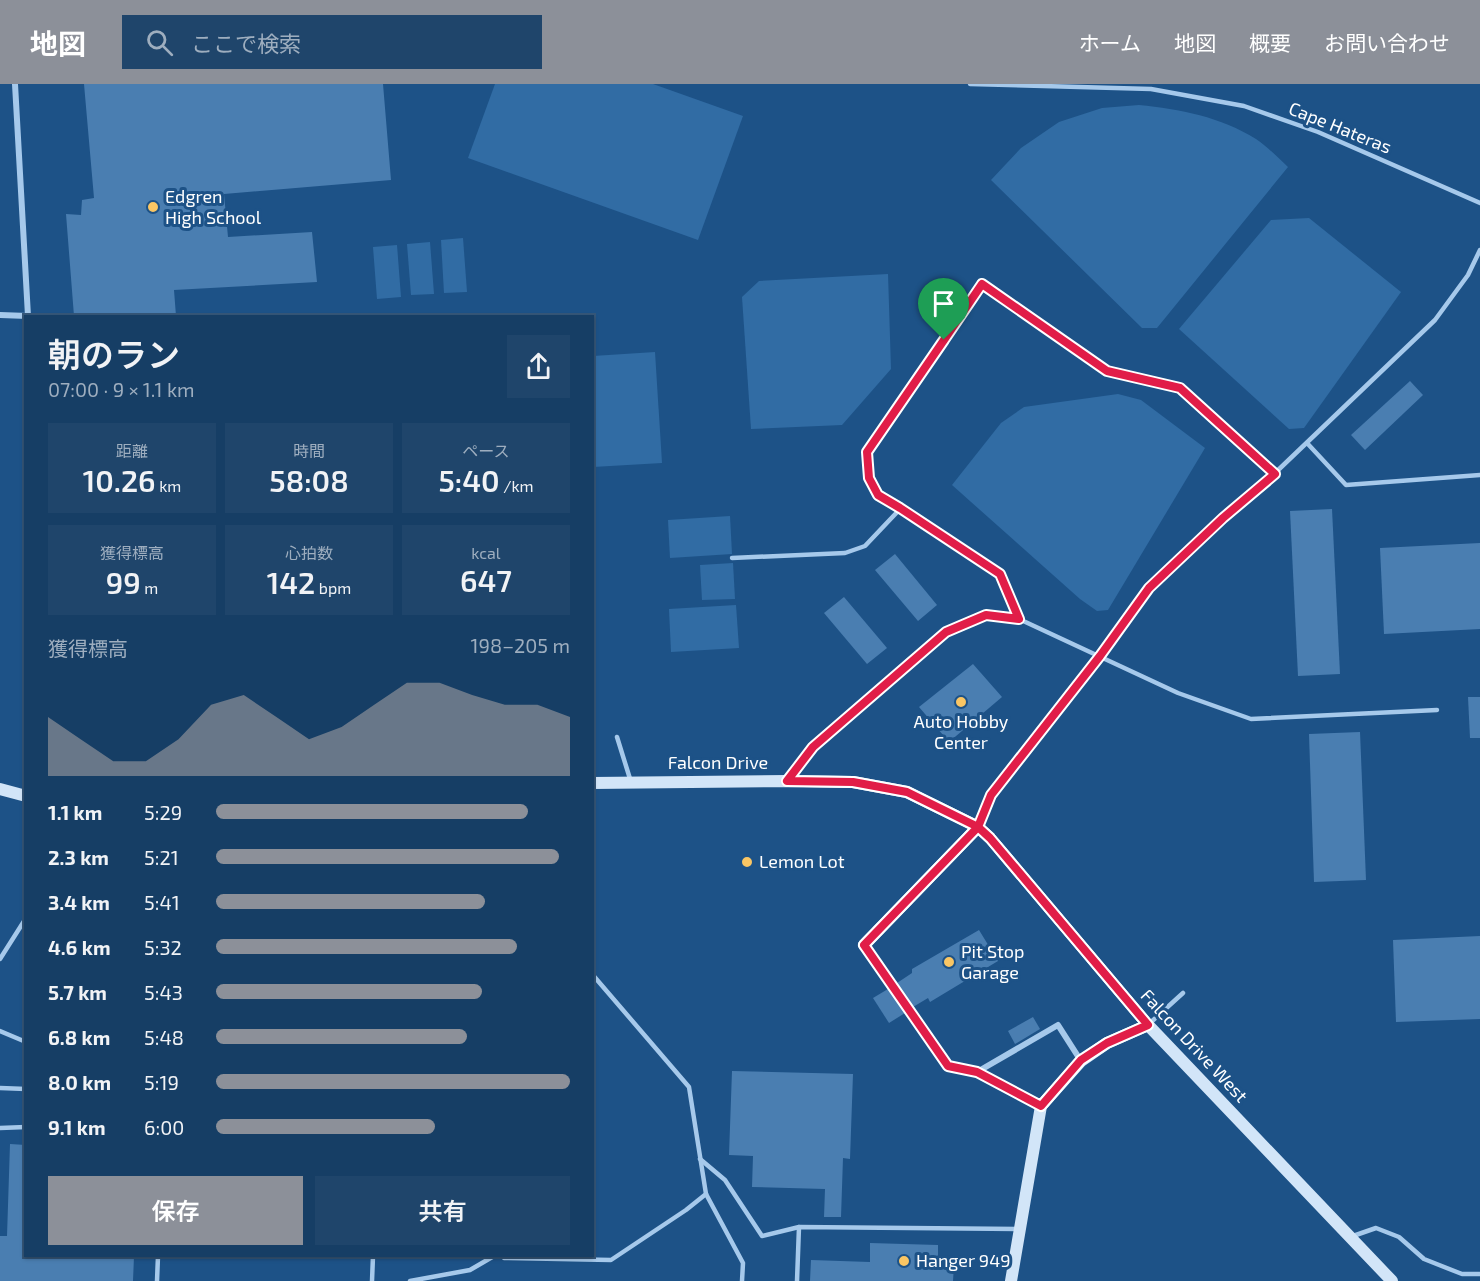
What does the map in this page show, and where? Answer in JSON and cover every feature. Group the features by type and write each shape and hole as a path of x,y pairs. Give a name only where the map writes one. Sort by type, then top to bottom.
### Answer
{"street":[{"path":"15,84 28,315"},
{"path":"0,315 24,316"},
{"name":"Falcon Drive","path":"594,783 853,782 907,792 978,827"},
{"path":"0,789 24,795"},
{"path":"978,827 864,945 948,1066 977,1072 1041,1106"},
{"name":"Falcon Drive West","path":"978,827 990,838 1148,1025 1392,1281"},
{"path":"977,1072 1058,1025 1081,1060"},
{"path":"1011,1281 1041,1106 1081,1060 1107,1043 1148,1025"}],"lane":[{"name":"Cape Hateras","path":"970,84 1151,89 1244,106 1318,132 1480,203"},
{"path":"978,827 991,795 1100,656 1149,588 1223,518 1275,474 1435,320 1468,275 1480,250"},
{"path":"1019,619 1000,574 878,495 869,478 867,452 982,284 1107,371 1180,388 1275,474"},
{"path":"1307,442 1347,485 1480,475"},
{"path":"732,558 845,553 865,546 900,508"},
{"path":"787,781 813,747 946,632 986,615 1019,619 1178,693 1251,719 1437,710"},
{"path":"617,737 631,782"},
{"path":"0,959 24,921"},
{"path":"594,976 689,1087 706,1194 743,1263 742,1281"},
{"path":"1148,1025 1184,993"},
{"path":"0,1031 24,1041"},
{"path":"0,1088 24,1089"},
{"path":"0,1128 24,1127"},
{"path":"700,1158 725,1180 762,1236 799,1227 1019,1229"},
{"path":"503,1257 611,1260 706,1194"},
{"path":"797,1281 799,1227"},
{"path":"1349,1237 1376,1228 1399,1237 1424,1259 1462,1274 1480,1274"},
{"path":"157,1281 158,1257"},
{"path":"372,1281 373,1257"},
{"path":"410,1281 470,1270 493,1257"}],"shaded area":[{"path":"495,84 653,84 743,116 698,240 468,158"},
{"path":"1139,105 1185,112 1229,125 1256,139 1288,167 1157,328 1142,328 991,180 1021,148 1059,122 1102,108"},
{"path":"1309,218 1401,292 1304,428 1289,429 1179,329 1271,220"},
{"path":"463,238 467,292 444,293 441,240"},
{"path":"430,242 434,294 411,295 407,244"},
{"path":"397,245 401,297 377,299 373,247"},
{"path":"888,274 891,369 842,425 751,429 742,297 759,281"},
{"path":"655,352 662,463 594,467 594,356"},
{"path":"1118,394 1141,400 1205,448 1108,610 1097,611 1080,599 952,485 1001,423 1024,407"},
{"path":"730,516 732,554 670,558 668,520"},
{"path":"733,563 735,599 702,600 700,565"},
{"path":"736,605 739,648 671,652 669,609"}],"building":[{"name":"Edgren High School","path":"84,84 383,84 391,180 224,194 228,237 312,232 317,282 174,290 176,315 74,315 66,214 81,215 82,200 94,198"},
{"path":"1410,381 1423,395 1365,450 1351,435"},
{"path":"1332,509 1340,674 1298,676 1290,511"},
{"path":"1480,543 1480,629 1384,634 1380,548"},
{"path":"895,554 937,605 918,621 875,570"},
{"path":"844,597 887,648 867,664 824,613"},
{"name":"Auto Hobby Center","path":"973,664 1002,697 949,742 919,707"},
{"path":"1468,697 1480,697 1480,738 1470,738"},
{"path":"1360,732 1366,880 1314,882 1309,734"},
{"path":"979,930 998,961 930,1002 928,998 913,1007 897,983 912,973 912,969"},
{"path":"1480,936 1480,1019 1396,1022 1393,940"},
{"path":"888,989 905,1013 889,1023 873,998"},
{"path":"1033,1017 1040,1029 1015,1044 1008,1031"},
{"path":"732,1071 853,1074 850,1159 843,1158 841,1217 824,1217 825,1189 752,1187 753,1156 729,1155"},
{"path":"10,1144 24,1145 24,1257 134,1257 133,1281 0,1281 0,1236 7,1236"},
{"name":"Hanger 949","path":"870,1243 938,1245 938,1264 954,1265 953,1281 810,1281 811,1260 870,1262"}],"place":[{"name":"Edgren High School","path":"153,207"},
{"name":"Auto Hobby Center","path":"961,702"},
{"name":"Lemon Lot","path":"747,862"},
{"name":"Pit Stop Garage","path":"949,962"},
{"name":"Hanger 949","path":"904,1261"}],"route":[{"path":"944,340 867,452 869,478 878,495 1000,574 1019,619 986,615 946,632 813,747 787,781 853,782 907,792 978,827 990,838 1148,1025 1107,1043 1081,1060 1041,1106 977,1072 948,1066 864,945 978,827 991,795 1100,656 1149,588 1223,518 1275,474 1180,388 1107,371 982,284 944,340"}]}
